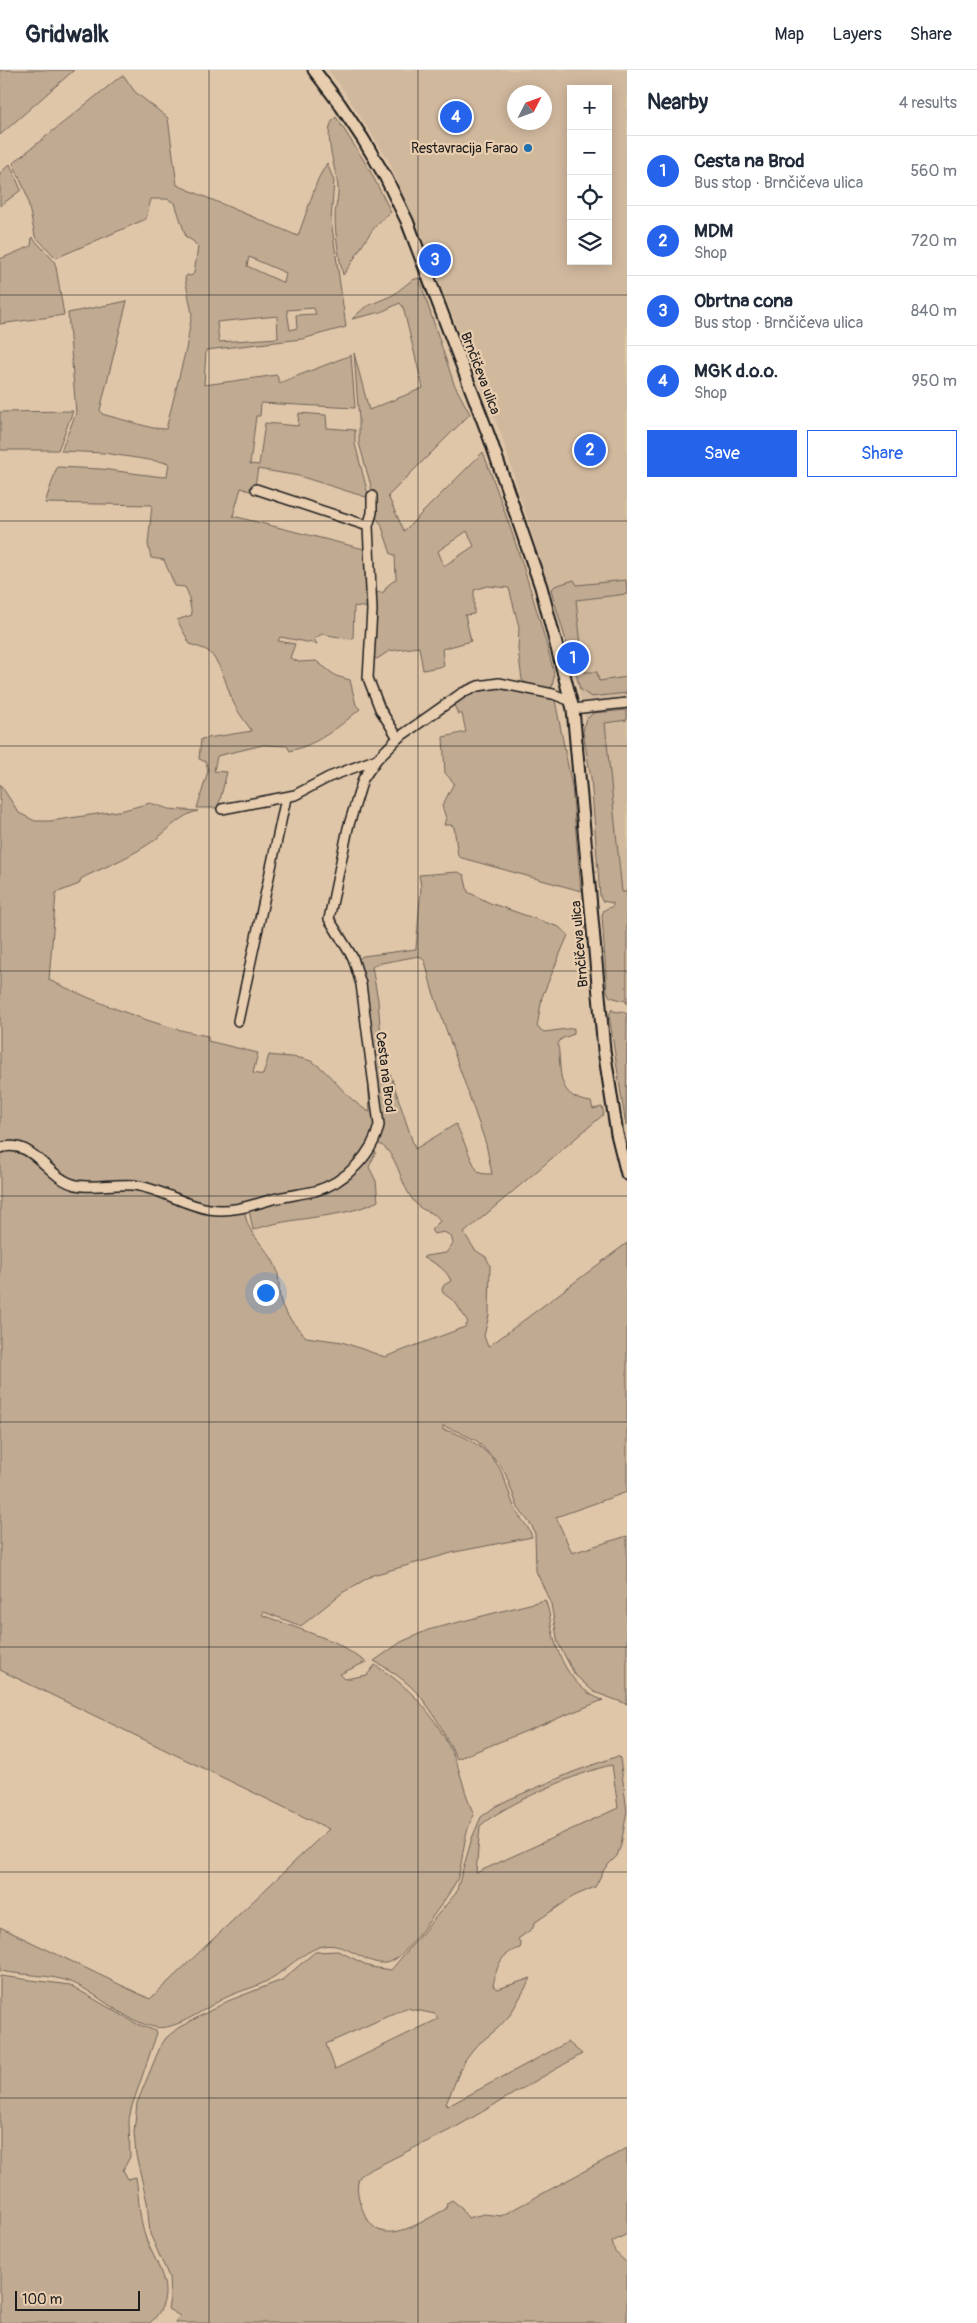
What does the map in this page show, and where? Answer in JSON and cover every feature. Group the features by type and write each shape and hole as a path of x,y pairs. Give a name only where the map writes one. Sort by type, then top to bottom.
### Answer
{"street":[{"name":"Brnčičeva ulica","path":"314,70 363,139 386,178 407,221 456,348 541,587 572,705 604,1050 617,1134 627,1174"},
{"path":"256,488 368,526"},
{"path":"372,496 372,513 368,526 372,603 368,678 380,709 398,738"},
{"name":"Cesta na Brod","path":"0,1148 14,1146 27,1150 58,1176 75,1185 120,1184 144,1187 187,1203 220,1210 246,1207 324,1188 342,1177 360,1160 373,1142 379,1125 365,1004 357,968 329,919 329,911 363,779 377,759 398,738 462,693 478,686 499,684 553,694 572,705"},
{"path":"572,705 627,703"},
{"path":"222,809 286,798 308,790 334,774 377,759"},
{"path":"238,1021 286,798"}],"shaded area":[{"path":"0,70 74,70 0,135"},
{"path":"328,70 627,70 627,892 622,893 571,654 566,644 501,434 388,159"},
{"path":"121,76 124,76 135,92 168,118 177,185 298,236 318,179 327,163 334,181 331,220 346,327 302,339 206,350 204,385 277,375 279,383 351,355 355,408 261,403 260,416 256,416 250,464 259,465 265,423 298,426 299,413 326,415 327,428 355,430 355,444 369,498 299,476 258,469 255,485 251,485 250,491 241,488 233,516 368,550 370,608 354,606 353,638 322,634 314,639 317,644 280,637 278,641 295,644 290,658 299,662 316,661 336,676 350,680 356,705 360,709 344,723 300,748 290,751 287,746 263,745 217,756 214,771 227,772 218,808 197,808 208,771 206,762 199,759 201,739 252,731 235,706 216,661 208,651 190,644 177,620 192,615 188,593 185,587 175,586 164,560 151,558 148,544 152,505 45,503 57,467 101,469 167,476 169,463 104,453 61,451 76,413 68,313 127,301 100,410 102,414 153,428 166,429 186,349 192,314 185,278 187,275 191,276 194,273 198,247 186,237 175,203 167,199 151,199 146,219 56,258 35,236 26,193 13,163","holes":["249,257 286,273 284,283 247,266","314,308 316,314 296,315 297,328 290,330 287,310","277,316 278,338 219,342 217,322"]},
{"path":"336,117 368,167 391,212 376,225 343,275 335,224 338,187 329,140 331,123"},
{"path":"10,164 21,190 0,206 0,173"},
{"path":"32,237 54,261 64,315 0,324 0,259 31,246"},
{"path":"419,278 454,384 470,414 388,496 404,531 483,452 538,614 553,669 552,687 536,687 522,680 518,649 519,627 509,588 488,586 474,590 474,614 465,615 471,641 442,649 444,666 423,670 419,647 389,651 377,659 372,657 374,593 384,592 387,586 396,579 395,555 391,554 381,524 374,514 371,486 359,443 354,353 369,410 423,388 403,307 400,303 381,312 352,319 365,307 393,295 412,280","holes":["467,531 474,546 444,566 438,551"]},
{"path":"73,411 58,450 0,450 0,412"},
{"path":"574,580 577,585 626,580 627,594 576,600 584,672 597,672 599,681 627,677 627,693 591,697 580,689 573,661 576,660 567,644 551,590 555,586"},
{"path":"492,687 532,693 555,700 572,786 581,891 462,858 458,856 454,827 444,825 446,818 442,806 454,783 445,773 443,737 466,732 462,714 458,714 453,703 465,695"},
{"path":"627,710 627,720 605,723 622,892 627,892 627,1004 626,1001 610,997 607,991 602,915 604,910 613,906 613,903 602,901 600,896 591,778 583,732 585,721 593,713"},
{"path":"0,784 19,813 35,821 50,821 124,810 150,803 169,809 198,811 180,819 139,850 86,876 81,879 79,884 56,893 49,980 147,1020 208,1036 208,1041 258,1053 253,1073 263,1075 269,1055 308,1060 315,1063 353,1100 370,1112 367,1057 376,1120 369,1145 344,1173 320,1186 226,1207 203,1205 155,1186 80,1183 63,1176 36,1151 25,1146 0,1143"},
{"path":"458,872 464,875 468,892 490,903 559,927 568,935 542,997 537,1027 544,1032 574,1028 574,1034 561,1039 558,1044 563,1082 571,1095 591,1102 593,1109 602,1107 604,1114 464,1233 475,1250 486,1257 490,1265 489,1315 484,1336 488,1347 627,1243 627,1492 556,1517 572,1553 627,1536 627,1704 594,1692 575,1675 558,1643 551,1604 536,1571 535,1534 532,1526 518,1508 506,1475 501,1466 477,1441 443,1426 443,1430 468,1439 491,1457 501,1471 516,1511 532,1537 455,1552 373,1575 342,1593 301,1626 264,1612 262,1615 335,1642 366,1662 340,1674 345,1679 367,1675 375,1665 403,1686 426,1709 451,1751 474,1815 468,1829 455,1884 411,1944 397,1958 388,1963 378,1963 369,1960 340,1947 330,1945 319,1947 261,1984 227,1997 172,2026 154,2027 132,2019 71,1982 56,1978 0,1971 0,1927 150,1999 329,1829 0,1670 0,1150 24,1151 68,1186 143,1189 180,1205 245,1211 248,1226 276,1266 280,1297 285,1312 306,1337 342,1342 385,1357 465,1327 468,1322 455,1302 443,1293 444,1285 451,1281 447,1273 423,1258 425,1256 446,1253 453,1243 451,1236 444,1232 434,1234 431,1230 440,1221 436,1215 421,1208 414,1202 393,1158 389,1152 377,1143 369,1010 367,993 358,959 363,956 416,949 421,887 419,875","holes":["419,956 425,961 432,989 486,1144 492,1174 480,1173 477,1170 456,1124 415,1149 382,1049 378,1000 372,967 376,964"]},
{"path":"612,1009 613,1011 621,1011 627,1014 626,1126 609,1015"},
{"path":"372,1149 376,1152 369,1167 376,1181 378,1201 349,1211 283,1222 253,1230 249,1210 276,1202 322,1193"},
{"path":"545,1600 556,1644 564,1664 584,1690 603,1700 457,1759 425,1702 404,1681 374,1661 401,1642 428,1630"},
{"path":"618,1756 620,1758 627,1811 621,1845 617,1856 605,1868 595,1887 574,1896 534,1923 533,1928 518,1939 521,1945 520,1948 507,1954 500,1962 493,1986 498,1989 531,1978 510,2015 475,2047 464,2061 446,2104 448,2106 568,2042 582,2054 456,2127 368,2171 359,2178 358,2192 362,2209 370,2223 381,2231 397,2231 414,2226 446,2209 447,2203 452,2200 462,2208 468,2218 484,2214 501,2216 627,2148 627,2234 612,2242 615,2252 627,2263 627,2323 175,2323 180,2316 168,2309 170,2298 169,2277 150,2234 147,2202 136,2155 134,2132 137,2103 160,2047 166,2038 178,2028 228,2001 282,1980 315,1952 338,1951 371,1967 391,1970 456,1893 472,1838 481,1817 510,1799 573,1772","holes":["612,1765 618,1808 476,1873 480,1826 506,1808 543,1790 598,1768","406,2008 435,2014 438,2019 335,2069 326,2044"]},
{"path":"0,1976 70,1985 137,2024 157,2033 132,2106 129,2119 130,2157 123,2170 128,2179 136,2177 144,2232 164,2281 164,2302 159,2313 150,2323 0,2323"}],"place":[{"name":"MGK d.o.o.","path":"456,117"},
{"name":"Restavracija Farao","path":"528,148"},
{"name":"Obrtna cona","path":"435,260"},
{"name":"MDM","path":"590,450"},
{"name":"Cesta na Brod","path":"573,658"}]}
